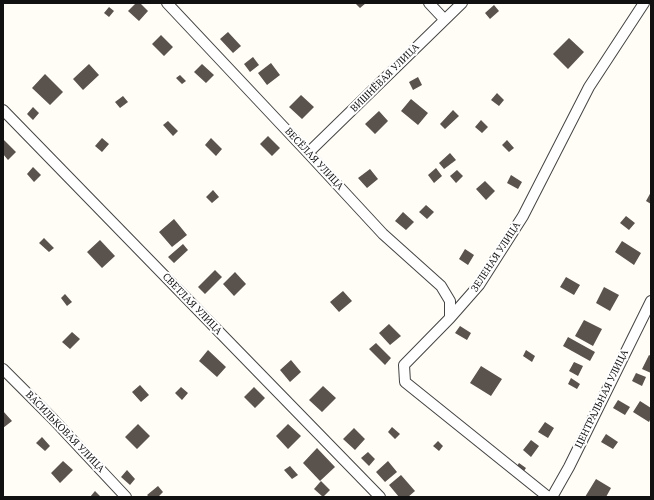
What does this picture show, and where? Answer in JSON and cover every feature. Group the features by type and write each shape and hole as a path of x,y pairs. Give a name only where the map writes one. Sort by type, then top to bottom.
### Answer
{"street":[{"name":"ВЕСЁЛАЯ УЛИЦА","path":"167,3 383,234 441,286 450,301 450,318"},
{"path":"429,3 444,19"},
{"name":"ВИШНЁВАЯ УЛИЦА","path":"308,153 462,3"},
{"name":"ЗЕЛЕНАЯ УЛИЦА","path":"548,497 405,382 404,365 450,318 479,285 523,216 589,87 644,3"},
{"name":"СВЕТЛАЯ УЛИЦА","path":"3,110 380,497"},
{"name":"ЦЕНТРАЛЬНАЯ УЛИЦА","path":"552,497 569,467 651,301"},
{"name":"ВАСИЛЬКОВАЯ УЛИЦА","path":"3,368 126,497"}],"building":[{"path":"136,3 140,3 148,11 139,21 128,11"},
{"path":"355,3 366,3 360,8"},
{"path":"494,5 499,11 490,19 485,13"},
{"path":"109,7 114,11 109,17 104,13"},
{"path":"228,32 241,46 233,53 220,39"},
{"path":"161,35 173,47 164,56 152,44"},
{"path":"569,38 584,52 568,69 553,54"},
{"path":"253,57 259,65 250,72 244,64"},
{"path":"271,63 280,75 267,85 258,73"},
{"path":"89,64 99,75 83,90 73,79"},
{"path":"202,64 214,75 206,83 194,72"},
{"path":"45,74 63,92 50,105 32,88"},
{"path":"180,75 186,81 182,84 176,78"},
{"path":"418,77 422,85 413,90 409,82"},
{"path":"497,93 504,100 499,106 491,100"},
{"path":"301,95 314,107 302,119 289,107"},
{"path":"123,96 128,102 120,108 115,102"},
{"path":"411,99 428,113 418,125 401,111"},
{"path":"33,107 39,113 33,120 27,114"},
{"path":"453,110 459,116 445,129 440,124"},
{"path":"379,111 388,121 375,134 365,124"},
{"path":"481,120 488,127 482,133 475,127"},
{"path":"168,121 178,131 173,136 163,125"},
{"path":"268,136 280,148 272,156 260,144"},
{"path":"102,138 109,144 102,152 95,146"},
{"path":"211,138 222,149 216,156 205,145"},
{"path":"3,139 16,152 8,160 3,154"},
{"path":"507,140 514,148 509,152 502,145"},
{"path":"450,153 456,160 444,169 439,163"},
{"path":"33,167 41,175 34,182 27,174"},
{"path":"436,168 442,176 434,183 428,175"},
{"path":"370,169 378,179 367,188 358,178"},
{"path":"457,170 463,176 456,183 450,176"},
{"path":"511,175 522,182 518,189 507,183"},
{"path":"485,181 495,191 486,200 476,189"},
{"path":"213,190 219,197 212,203 206,197"},
{"path":"651,192 651,204 646,201"},
{"path":"426,205 434,212 427,219 419,212"},
{"path":"403,212 414,222 406,230 395,221"},
{"path":"626,216 635,223 629,230 620,223"},
{"path":"174,219 187,235 172,247 159,232"},
{"path":"44,238 54,248 49,252 39,243"},
{"path":"100,240 115,256 102,268 87,252"},
{"path":"622,241 641,253 634,265 615,252"},
{"path":"183,244 188,250 174,263 168,257"},
{"path":"465,249 474,255 468,265 459,259"},
{"path":"215,270 222,277 205,294 198,287"},
{"path":"235,272 246,284 234,296 223,284"},
{"path":"566,277 580,285 574,295 560,287"},
{"path":"604,287 619,295 610,311 596,303"},
{"path":"343,291 352,301 339,312 330,302"},
{"path":"65,294 72,302 67,306 61,298"},
{"path":"584,320 602,329 593,346 575,336"},
{"path":"389,324 401,336 390,345 379,333"},
{"path":"460,326 471,333 467,340 455,333"},
{"path":"72,332 80,339 70,349 62,342"},
{"path":"568,337 595,352 590,361 563,346"},
{"path":"376,343 391,358 385,365 369,349"},
{"path":"208,350 226,367 217,377 199,361"},
{"path":"526,350 535,356 532,362 523,356"},
{"path":"649,355 651,356 651,373 642,369"},
{"path":"291,360 301,372 290,382 280,370"},
{"path":"574,362 583,366 578,376 569,371"},
{"path":"481,366 502,379 491,396 470,383"},
{"path":"636,373 646,377 642,386 632,381"},
{"path":"571,378 580,384 577,389 568,384"},
{"path":"140,385 149,395 141,402 132,392"},
{"path":"323,386 336,398 322,412 309,400"},
{"path":"181,387 188,393 182,400 175,393"},
{"path":"254,387 265,398 255,408 244,397"},
{"path":"618,400 630,407 625,415 613,408"},
{"path":"640,401 651,408 651,418 649,422 633,412"},
{"path":"3,411 12,421 3,428"},
{"path":"545,422 554,428 548,438 538,432"},
{"path":"138,424 150,436 137,449 125,437"},
{"path":"288,424 301,436 288,449 276,436"},
{"path":"392,427 400,434 395,439 388,432"},
{"path":"354,428 365,439 355,450 343,439"},
{"path":"606,434 618,442 613,449 601,442"},
{"path":"42,437 50,446 45,451 36,443"},
{"path":"531,440 539,446 531,457 523,450"},
{"path":"438,441 443,446 439,451 433,446"},
{"path":"317,448 335,467 320,481 303,463"},
{"path":"368,452 375,459 369,466 361,458"},
{"path":"63,461 73,470 60,483 51,473"},
{"path":"388,461 397,472 385,482 376,472"},
{"path":"519,463 526,468 524,471 517,466"},
{"path":"290,466 298,475 292,479 284,470"},
{"path":"127,470 135,479 130,485 121,477"},
{"path":"401,475 415,491 408,497 399,497 389,485"},
{"path":"596,479 611,488 606,497 585,497"},
{"path":"321,481 330,490 323,497 314,489"},
{"path":"158,486 163,492 158,497 149,497 147,495"},
{"path":"95,491 101,497 90,497"}]}
